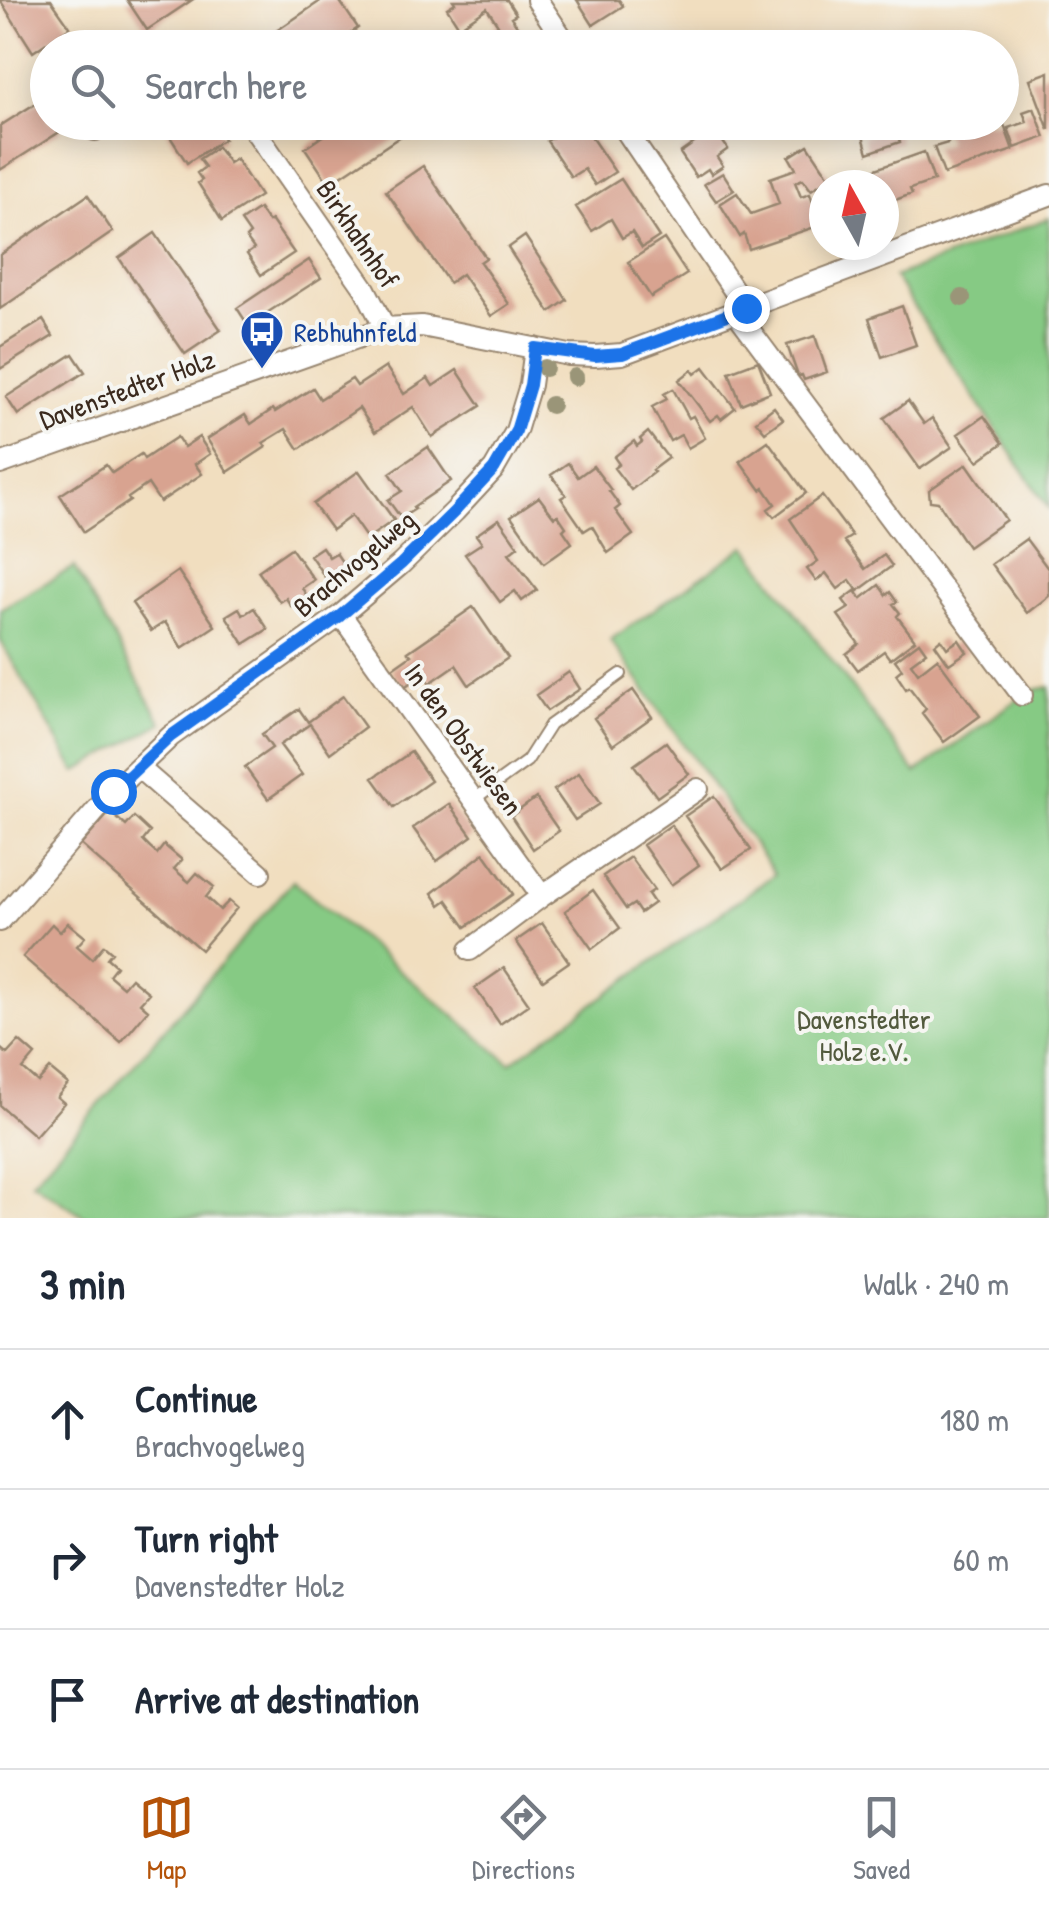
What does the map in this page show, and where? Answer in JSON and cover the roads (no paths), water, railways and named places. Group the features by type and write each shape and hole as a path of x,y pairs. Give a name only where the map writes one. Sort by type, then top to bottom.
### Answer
{"street":[{"path":"536,0 557,30"},
{"name":"Birkhahnhof","path":"261,140 365,289 385,328"},
{"path":"632,140 741,310 1022,695"},
{"name":"Davenstedter Holz","path":"0,464 385,328 422,326 535,348 595,356 622,354 1049,196"},
{"name":"Brachvogelweg","path":"0,922 113,791 171,736 340,616 401,564 494,469 516,431 530,385 535,348"},
{"name":"In den Obstwiesen","path":"340,616 542,896"},
{"path":"139,768 260,873"},
{"path":"470,950 698,789"}],"lane":[{"path":"473,800 526,761 550,724 621,674"}],"place":[{"name":"Rebhuhnfeld","path":"262,370"}],"park label":[{"name":"Davenstedter Holz e.V.","path":"864,1035"}]}
